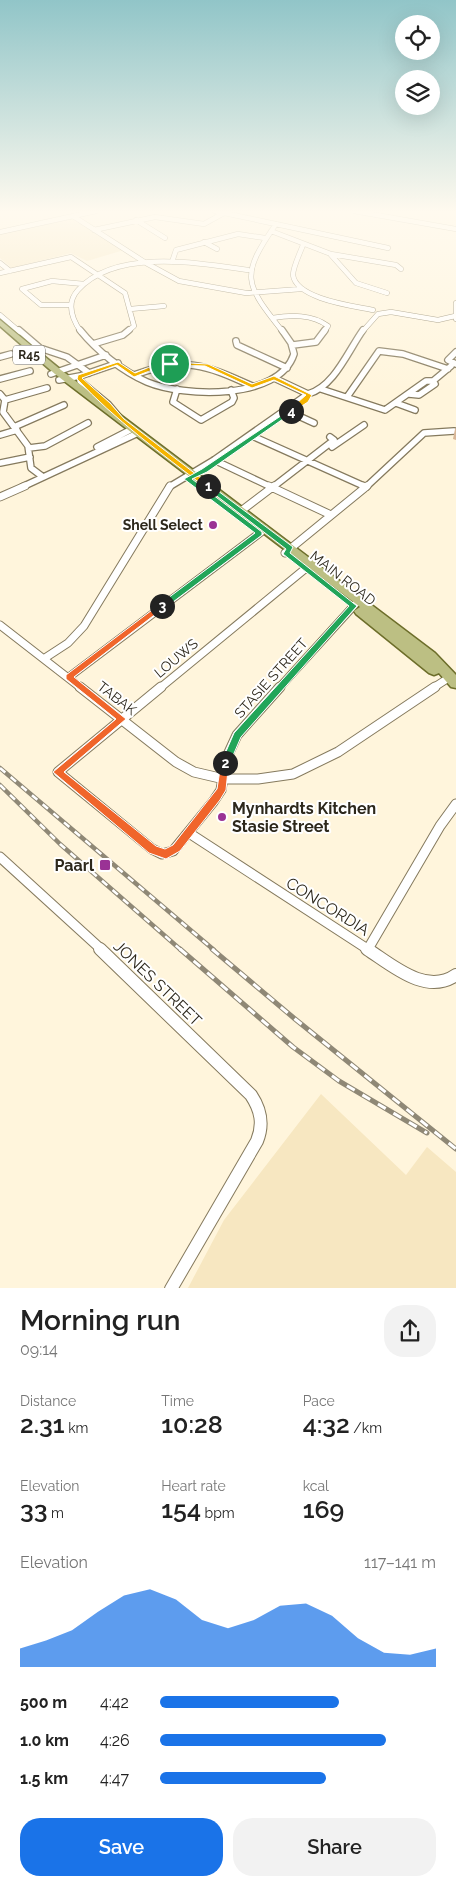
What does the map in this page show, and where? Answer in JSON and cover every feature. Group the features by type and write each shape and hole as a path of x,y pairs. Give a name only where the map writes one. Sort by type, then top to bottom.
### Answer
{"main road":[{"name":"MAIN ROAD","path":"0,322 59,376 122,420 132,432"},
{"name":"MAIN ROAD","path":"0,328 187,477 262,531 356,603 452,681"},
{"name":"MAIN ROAD","path":"187,477 241,511 262,531"}],"street":[{"path":"0,274 10,271"},
{"path":"93,344 124,336 135,324 124,292 95,271"},
{"path":"113,271 84,284 76,293 71,305 79,329 106,355 134,375 177,389 205,392 252,386 274,378 287,368 294,359 293,345 253,293 248,271"},
{"path":"161,271 179,281 253,293 301,289"},
{"path":"293,271 292,274 295,282 301,289 323,299 373,310"},
{"path":"345,271 356,283 387,293"},
{"path":"71,305 41,305 22,289 52,281 84,284"},
{"path":"274,378 309,394 320,390 372,318 378,314 386,312 438,320 455,317 456,303"},
{"path":"130,309 164,306"},
{"path":"0,315 40,348 67,357 89,373"},
{"path":"272,318 296,315 322,321 328,326 316,342 293,345"},
{"path":"236,341 236,344 240,347 287,368"},
{"path":"347,398 379,351 403,354 452,367"},
{"path":"452,367 448,360 456,352"},
{"path":"0,357 11,354"},
{"path":"59,376 78,364 106,355"},
{"path":"59,376 80,376 118,363"},
{"path":"134,375 164,364 202,364 252,386"},
{"path":"320,390 382,410 396,403 426,381 432,381 452,367"},
{"path":"0,379 30,371"},
{"name":"MAIN ROAD","path":"80,376 80,381 108,404 122,420"},
{"path":"5,400 47,388"},
{"path":"177,389 173,402 201,420 234,400 230,390"},
{"path":"0,394 5,400"},
{"path":"45,658 68,643 84,626 166,491 216,461 306,401 309,394"},
{"path":"5,400 1,410 29,448 31,468 41,476"},
{"path":"396,403 415,410"},
{"path":"0,435 64,405"},
{"path":"287,412 314,423"},
{"path":"29,448 48,444 88,423"},
{"path":"322,448 332,447 364,425"},
{"path":"288,551 366,487 424,433 430,431 454,431"},
{"path":"0,497 132,432"},
{"path":"251,436 366,487"},
{"path":"241,511 334,440 330,437"},
{"path":"0,463 30,457"},
{"path":"216,461 331,514"},
{"path":"0,493 41,476"},
{"path":"68,677 262,531"},
{"name":"LOUWS","path":"58,772 308,566"},
{"name":"STASIE STREET","path":"58,772 157,852 166,854 173,851 217,797 224,778 226,759 237,735 356,603"},
{"name":"TABAK","path":"0,625 184,766 205,776 258,779 304,770 338,752 452,681"},
{"path":"368,949 440,826 456,804"},
{"name":"CONCORDIA","path":"189,833 420,981 433,984 446,982 456,975"},
{"name":"JONES STREET","path":"0,857 78,927 251,1095 259,1109 261,1118 260,1134 254,1147 171,1288"}],"shaded area":[{"path":"321,1094 406,1175 427,1147 456,1172 456,1288 188,1288 224,1220"}],"railway":[{"path":"0,768 214,950"},
{"path":"0,785 60,844 181,950"},
{"path":"180,949 293,1047 339,1081 427,1133"},
{"path":"212,949 295,1019 456,1149"}],"place":[{"name":"Shell Select","path":"213,525"},
{"name":"Mynhardts Kitchen Stasie Street","path":"222,817"},
{"name":"Paarl","path":"105,865"}],"route":[{"path":"170,364 159,365 134,375 118,363 80,376 80,381 108,404 122,420 194,476 290,549 285,553 354,606 237,735 226,759 224,778 217,797 176,848 169,853 162,854 152,849 58,772 122,719 68,677 260,533 187,479 194,476 200,473 218,462 307,400 310,395 274,378 252,386 206,365 170,364"}]}
